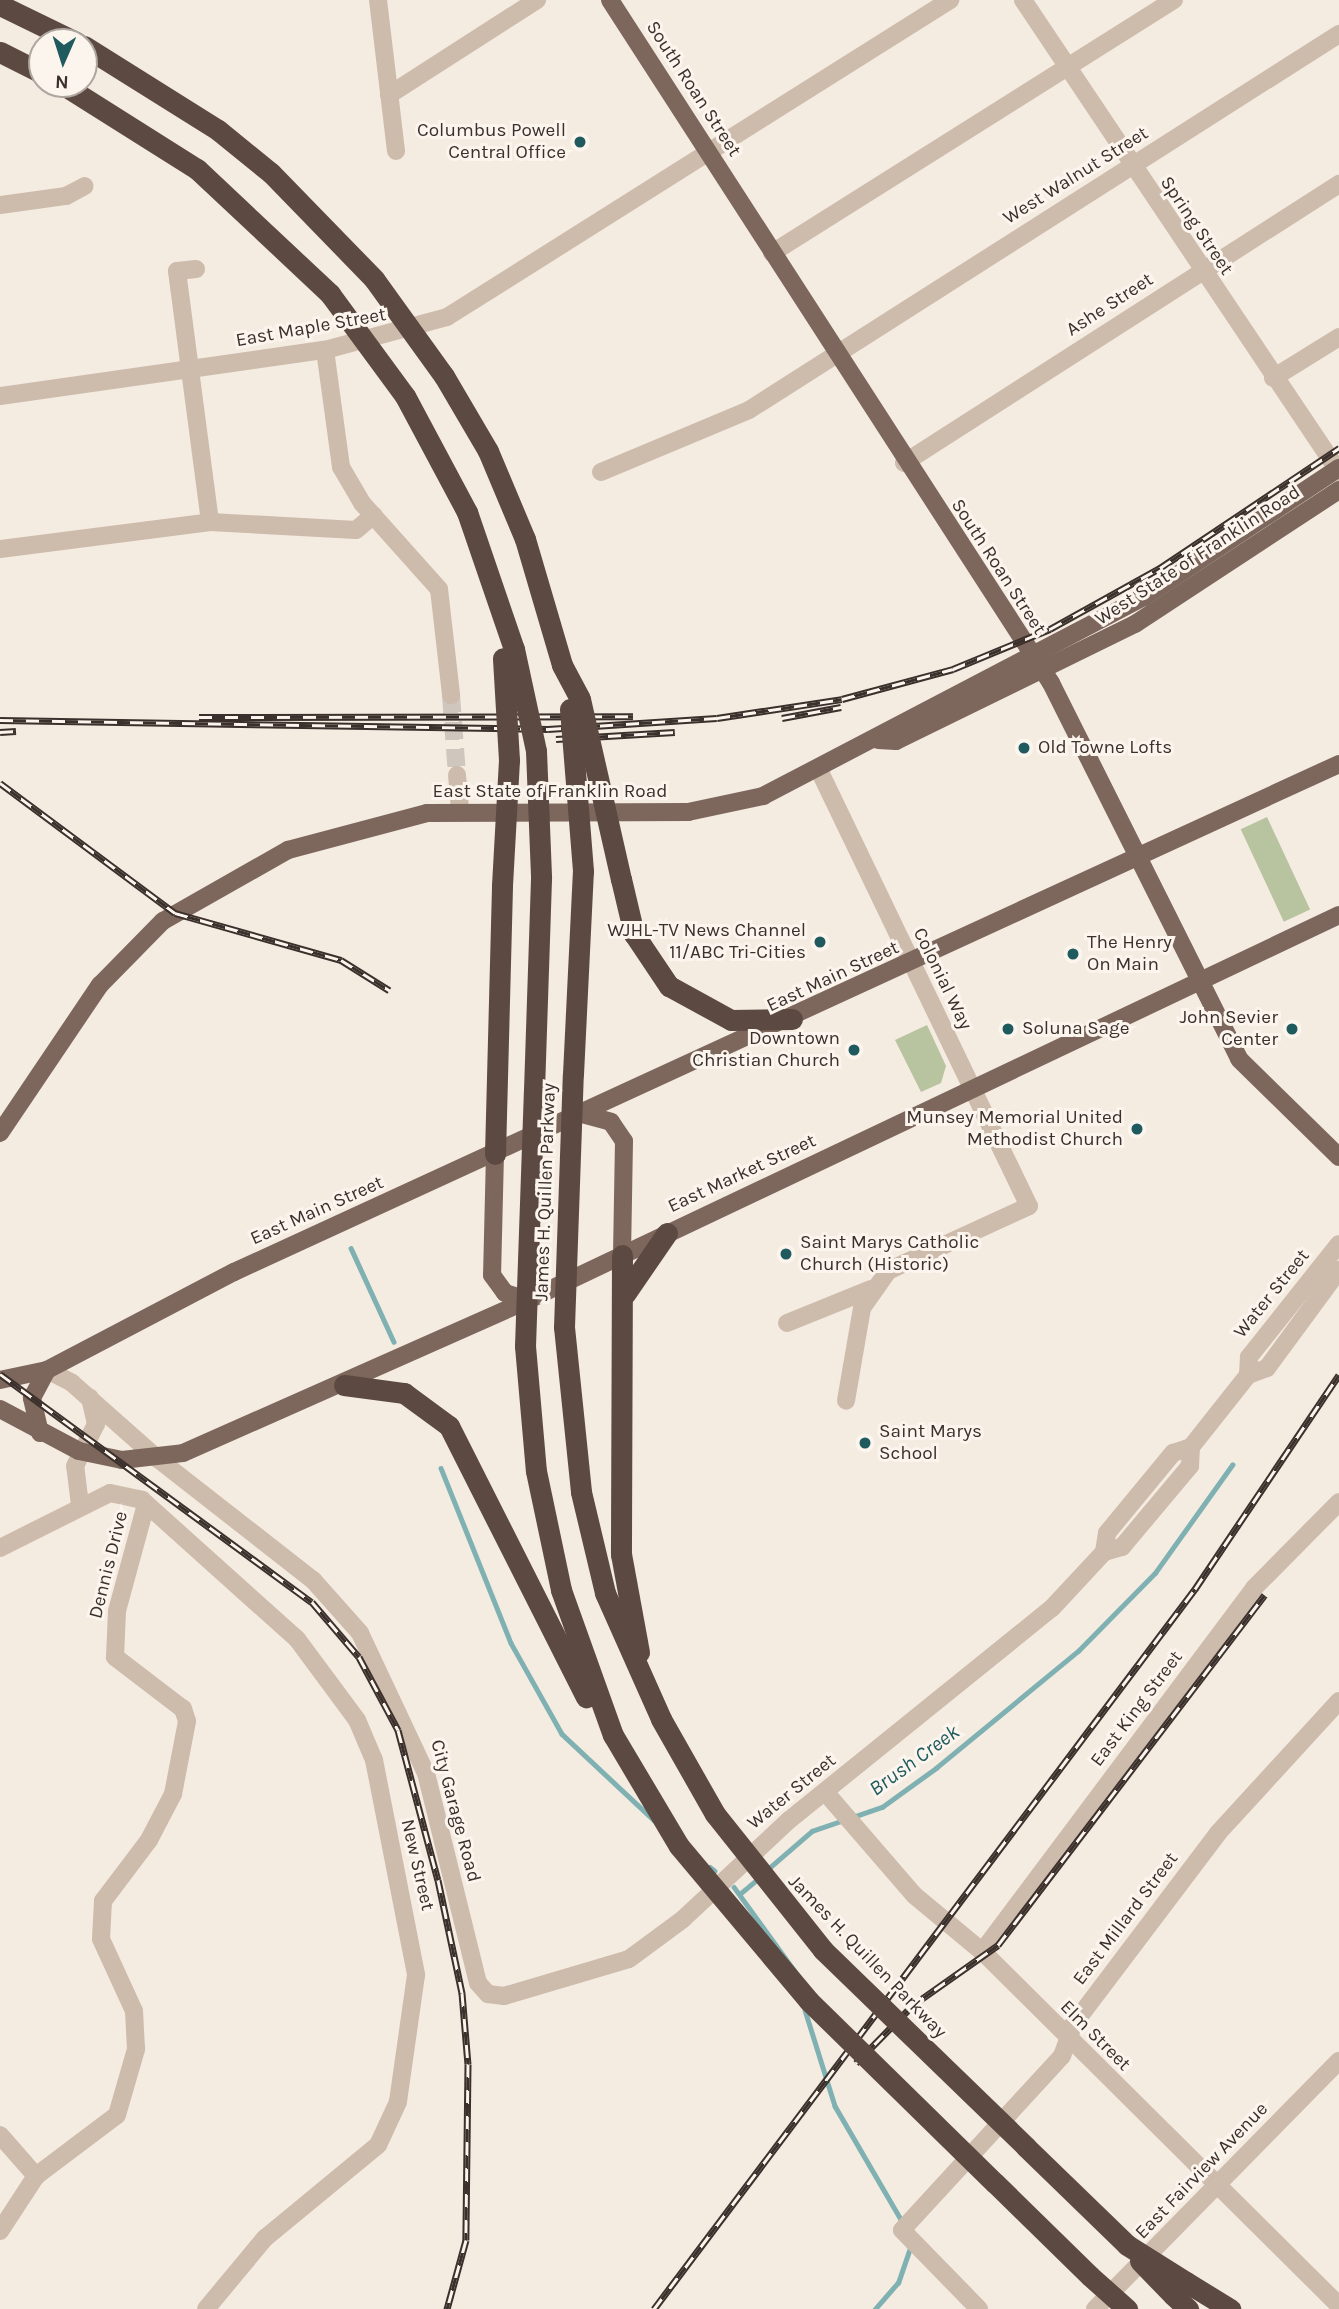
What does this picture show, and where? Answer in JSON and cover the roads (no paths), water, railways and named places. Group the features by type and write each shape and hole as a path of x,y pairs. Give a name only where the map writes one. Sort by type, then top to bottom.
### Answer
{"highway":[{"path":"0,5 47,28"},
{"path":"0,52 28,66"},
{"name":"James H. Quillen Parkway","path":"98,55 218,130 281,183 374,279 444,376 510,502 562,665 578,762 583,871 564,1327 572,1437 592,1545 625,1647 715,1814 823,1950 1119,2238 1182,2295 1230,2309"},
{"path":"84,98 197,169 330,294 405,396 451,478 498,595 508,654 509,736 495,1154"},
{"name":"James H. Quillen Parkway","path":"508,654 536,751 541,878 525,1346 549,1543 613,1735 680,1846 809,2001 1084,2270 1128,2309"},
{"path":"562,665 580,699 634,934 669,986 731,1020 792,1019"},
{"path":"623,1303 634,1273 667,1233"},
{"path":"622,1255 621,1554 646,1685"},
{"path":"344,1385 404,1394 449,1426 592,1708 613,1735"},
{"path":"1084,2270 1110,2309"}],"main road":[{"name":"South Roan Street","path":"610,0 904,463 1043,671 1242,1064 1339,1157"},
{"name":"West State of Franklin Road","path":"878,740 889,726 1144,597 1338,470"},
{"name":"West State of Franklin Road","path":"878,740 896,741 1043,671 1157,611 1339,490"},
{"name":"East State of Franklin Road","path":"0,1133 100,985 175,913 320,838 389,819 460,811 705,810 764,796 878,740"},
{"name":"East Main Street","path":"0,1380 47,1370 234,1272 792,1019 1339,764"},
{"name":"East Market Street","path":"158,1460 344,1385 1339,915"},
{"path":"582,1114 611,1122 624,1142 622,1255"},
{"path":"495,1154 492,1275 505,1293 528,1300"},
{"path":"40,1433 32,1398 47,1370"},
{"path":"0,1409 40,1433 79,1451 158,1460"}],"street":[{"path":"378,0 396,151"},
{"path":"389,95 537,0"},
{"name":"East Maple Street","path":"0,396 325,351 447,317 950,0"},
{"name":"Spring Street","path":"1023,0 1131,167 1338,470"},
{"path":"772,253 1174,0"},
{"name":"West Walnut Street","path":"601,472 749,410 1339,34"},
{"name":"Ashe Street","path":"904,463 1339,184"},
{"path":"0,205 66,196 85,186"},
{"path":"196,269 177,271 210,522"},
{"path":"1273,378 1339,337"},
{"path":"325,351 341,467 374,516 439,589 451,695"},
{"path":"0,550 210,522 356,530 374,516"},
{"name":"Colonial Way","path":"819,770 1028,1206 902,1261 871,1289"},
{"path":"457,775 460,811"},
{"name":"Water Street","path":"1248,1375 1249,1357 1339,1244"},
{"name":"Water Street","path":"478,1983 488,1994 504,1996 629,1959 831,1799 1052,1608 1104,1552 1122,1547 1190,1466 1191,1447 1248,1375 1267,1368 1339,1270"},
{"path":"787,1323 871,1289"},
{"path":"846,1401 871,1289"},
{"name":"City Garage Road","path":"47,1370 90,1397 158,1460 313,1580 360,1633 426,1773 478,1983"},
{"path":"0,1548 83,1504 79,1451 96,1424 90,1397"},
{"name":"New Street","path":"83,1504 128,1494 146,1504 297,1639 357,1720 374,1760 416,1975 406,2074 383,2136 265,2238 206,2309"},
{"name":"East King Street","path":"982,1952 1254,1588 1339,1502"},
{"name":"Dennis Drive","path":"0,2231 36,2176 117,2115 136,2049 134,2011 101,1939 103,1900 149,1840 173,1794 187,1721 183,1709 115,1657 117,1611 146,1504"},
{"name":"East Millard Street","path":"979,2309 902,2230 1069,2042 1073,2025 1217,1833 1339,1701"},
{"name":"Elm Street","path":"831,1799 865,1843 982,1952 1214,2188 1339,2306"},
{"name":"East Fairview Avenue","path":"1095,2309 1339,2061"},
{"path":"0,2135 36,2176"}],"waterway":[{"path":"351,1248 394,1342"},
{"name":"Brush Creek","path":"853,1817 882,1807 936,1768 1078,1651 1155,1573 1232,1465"},
{"path":"441,1468 511,1643 562,1734 654,1820"},
{"name":"Brush Creek","path":"768,1869 812,1831 844,1820"},
{"path":"710,1867 715,1871"},
{"name":"Brush Creek","path":"741,1893 759,1878"},
{"name":"Brush Creek","path":"734,1887 797,1974"},
{"name":"Brush Creek","path":"805,2010 835,2106 903,2223"},
{"name":"Brush Creek","path":"875,2309 898,2283 910,2248"}],"tunnel":[{"path":"451,695 457,775"}],"railway":[{"path":"0,720 548,729 717,718 842,699 953,669 1050,629 1160,568 1339,448"},
{"path":"782,718 841,707"},
{"path":"199,717 633,716"},
{"path":"0,732 16,731"},
{"path":"556,739 675,732"},
{"path":"0,783 175,913 341,960 389,990"},
{"path":"0,1374 312,1602 359,1657 398,1730 438,1880 462,1993 468,2064 466,2240 447,2309"},
{"path":"654,2309 1195,1589 1339,1375"},
{"path":"856,2063 913,2005 998,1945 1265,1595"}],"place":[{"name":"Columbus Powell Central Office","path":"580,142"},
{"name":"Old Towne Lofts","path":"1024,748"},
{"name":"WJHL-TV News Channel 11/ABC Tri-Cities","path":"820,942"},
{"name":"The Henry On Main","path":"1073,954"},
{"name":"Soluna Sage","path":"1008,1029"},
{"name":"John Sevier Center","path":"1292,1029"},
{"name":"Downtown Christian Church","path":"854,1050"},
{"name":"Munsey Memorial United Methodist Church","path":"1137,1129"},
{"name":"Saint Marys Catholic Church (Historic)","path":"786,1254"},
{"name":"Saint Marys School","path":"865,1443"}]}
